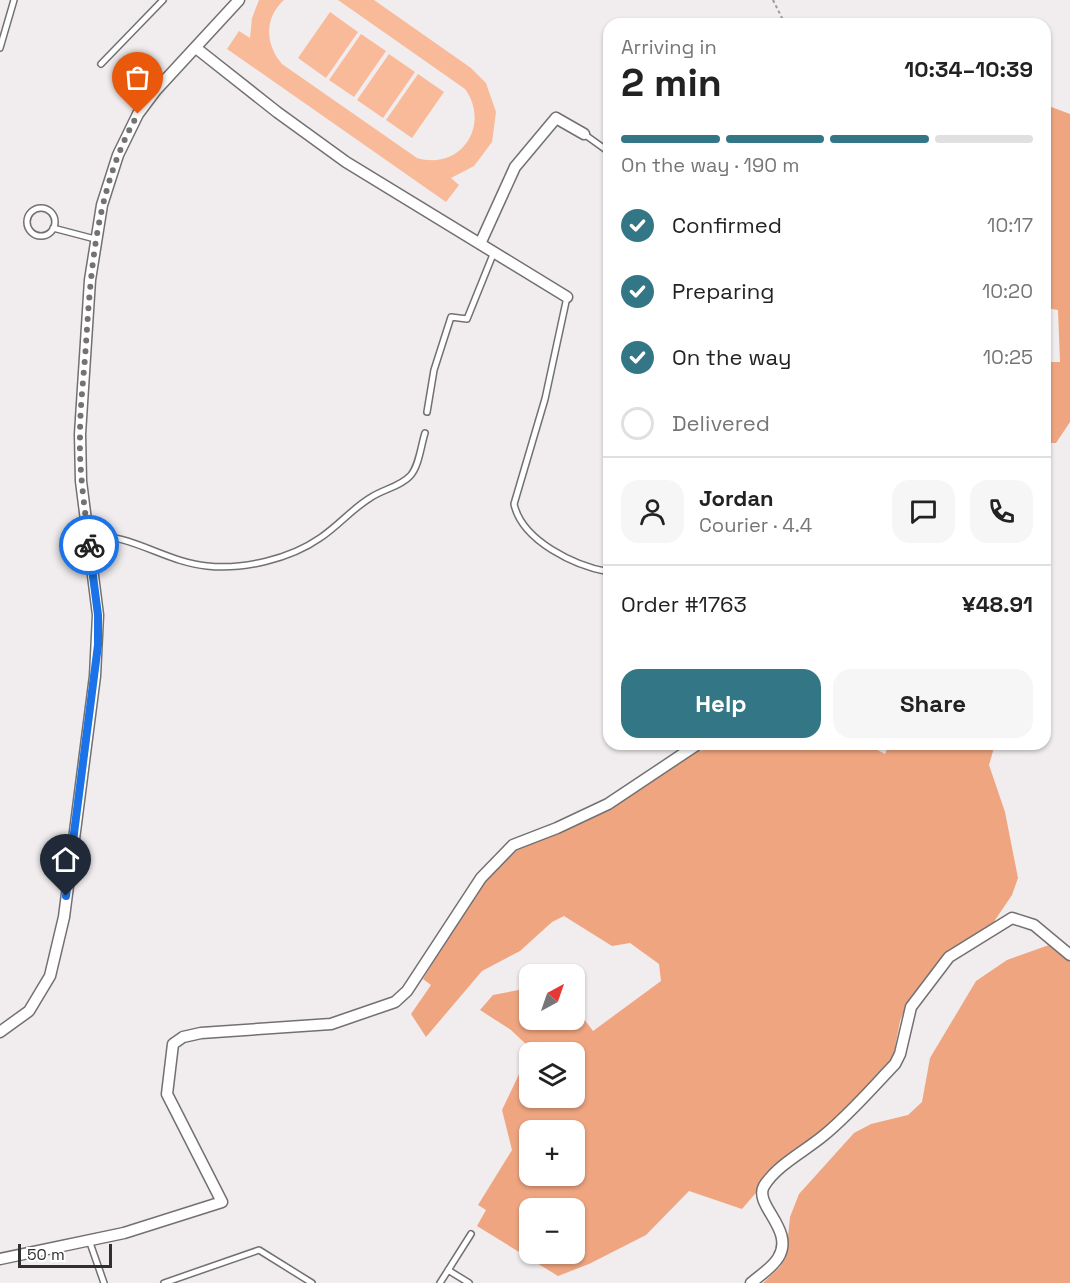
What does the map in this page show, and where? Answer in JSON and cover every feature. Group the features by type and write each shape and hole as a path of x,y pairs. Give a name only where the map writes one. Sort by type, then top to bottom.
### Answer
{"street":[{"path":"0,1032 29,1011 40,997 50,976 64,917 98,645 98,615 81,481 80,434 87,309 95,239 108,183 130,128 156,90 239,0"},
{"path":"196,48 277,112 346,162 567,297"},
{"path":"480,243 514,167 556,118 584,134"},
{"path":"0,1259 124,1233 222,1202 167,1094 173,1044 183,1038 201,1033 331,1024 394,1002 413,981 481,878 513,845 608,804 689,750"},
{"path":"751,1283 778,1259 783,1245 774,1216 764,1200 765,1185 797,1152 825,1135 895,1064 900,1054 911,1007 949,957 1012,918 1034,925 1070,955"}],"lane":[{"path":"0,48 14,0"},
{"path":"101,64 163,0"},
{"path":"0,21 8,22"},
{"path":"584,134 603,148"},
{"path":"35,209 48,210 54,216 53,228 45,235 35,235 27,226 28,216 35,209"},
{"path":"53,228 95,239"},
{"path":"427,412 434,370 451,317 467,319 494,252"},
{"path":"567,297 545,399 514,504 526,528 544,543 580,563 603,570"},
{"path":"88,536 126,539 160,555 190,564 219,567 247,566 302,548 327,533 372,496 405,480 412,474 425,433"},
{"path":"440,1283 471,1234"},
{"path":"89,1240 104,1283"},
{"path":"164,1283 259,1250 312,1283"},
{"path":"448,1270 469,1283"}],"path":[{"path":"773,0 782,18"}],"shaded area":[{"path":"259,0 284,0 273,15 269,31 272,48 282,64 417,158 433,160 447,158 467,142 473,130 475,117 472,103 465,89 338,0 374,0 471,68 486,83 496,112 492,142 474,166 451,178 459,185 446,202 227,49 239,31 250,38 252,18"},
{"path":"330,12 358,32 326,78 298,58"},
{"path":"361,34 386,51 354,97 329,80"},
{"path":"389,54 415,72 383,118 357,100"},
{"path":"418,74 444,92 412,138 386,120"},
{"path":"1051,107 1070,114 1070,422 1056,443 1051,443 1051,362 1060,362 1058,310 1051,309"},
{"path":"704,750 877,750 885,754 887,750 993,750 989,765 1005,812 1018,878 1012,895 991,926 945,953 908,1001 900,1021 893,1058 825,1130 793,1150 742,1209 689,1191 646,1235 589,1264 558,1276 539,1264 585,1264 585,1198 519,1198 519,1252 477,1226 486,1210 478,1205 512,1150 502,1110 519,1074 519,1108 585,1108 585,1042 524,1042 511,1030 480,1010 493,995 519,990 519,1030 585,1030 585,1020 593,1031 661,981 659,964 630,943 612,946 564,916 552,922 520,951 482,971 426,1037 411,1014 431,985 423,979 481,885 523,844 559,832 630,796 678,762"},
{"path":"1049,945 1070,961 1070,1283 763,1283 780,1267 786,1256 790,1217 799,1194 854,1133 871,1124 908,1115 922,1102 930,1058 976,981 1007,960"}],"way so far":[{"path":"89,545 81,481 80,434 90,280 97,227 108,183 118,155 138,114"}],"route":[{"path":"66,896 98,645 98,615 89,545"}]}
